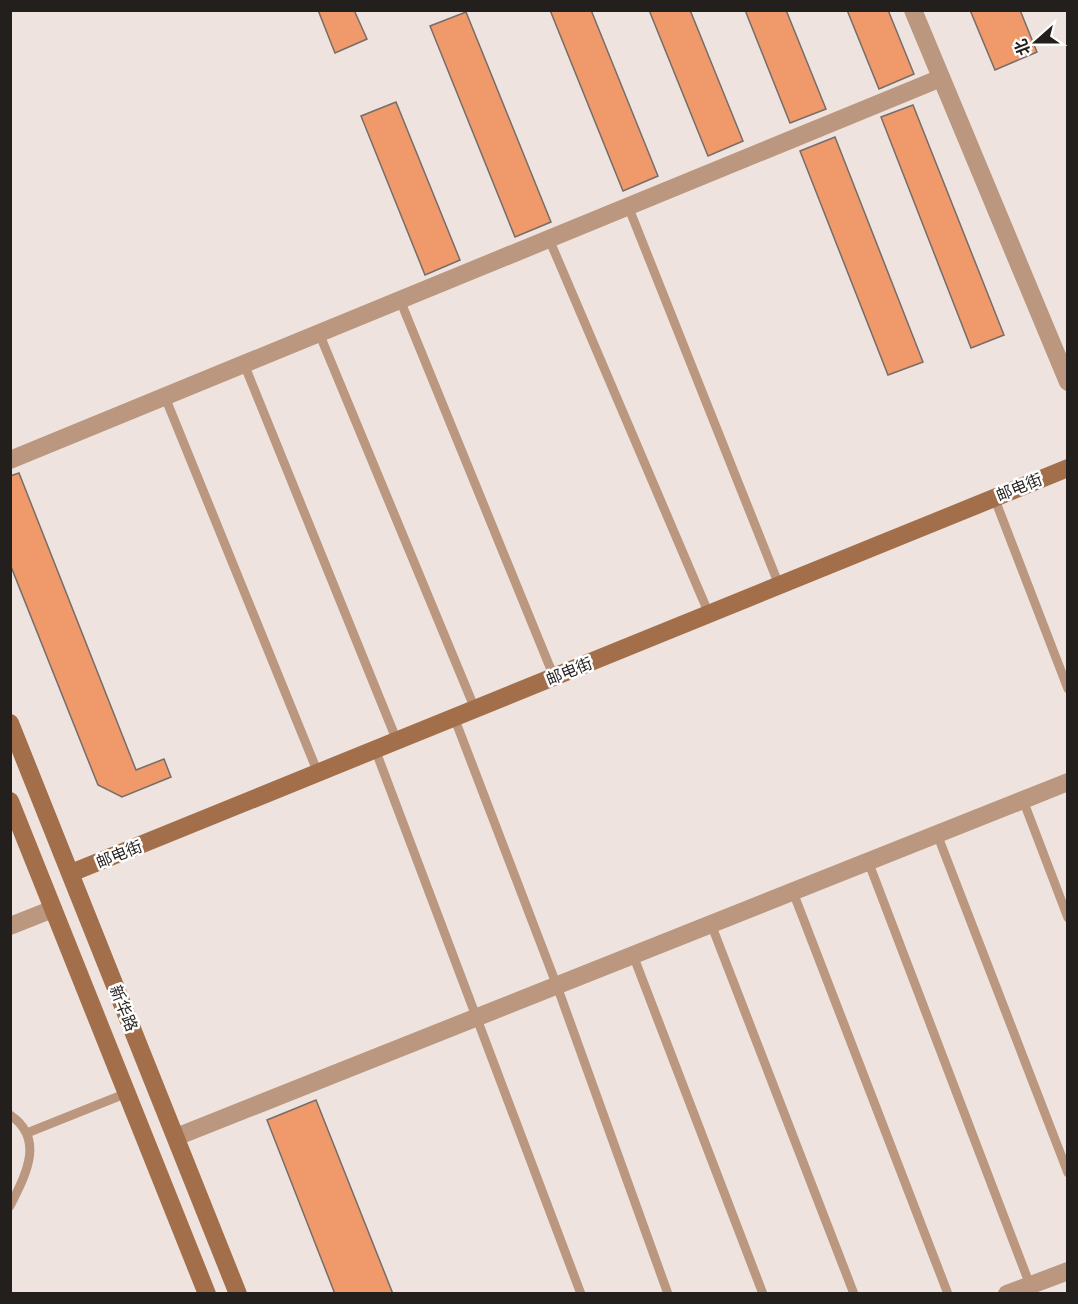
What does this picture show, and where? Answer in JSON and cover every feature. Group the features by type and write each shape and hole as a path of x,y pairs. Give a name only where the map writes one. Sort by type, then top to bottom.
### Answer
{"main road":[{"name":"邮电街","path":"70,873 1068,468"},
{"name":"新华路","path":"10,723 238,1293"},
{"name":"新华路","path":"10,801 207,1293"}],"street":[{"path":"913,10 1068,382"},
{"path":"10,460 941,78"},
{"path":"176,1137 1068,782"},
{"path":"10,926 53,909"},
{"path":"1006,1293 1068,1271"}],"lane":[{"path":"628,206 779,585"},
{"path":"549,239 709,614"},
{"path":"400,300 554,677"},
{"path":"319,333 475,709"},
{"path":"244,364 397,741"},
{"path":"165,397 318,773"},
{"path":"994,497 1068,689"},
{"path":"454,717 557,986 668,1293"},
{"path":"375,749 581,1293"},
{"path":"1023,800 1068,918"},
{"path":"937,834 1068,1173"},
{"path":"868,861 1029,1285"},
{"path":"793,892 948,1293"},
{"path":"711,924 854,1293"},
{"path":"633,955 763,1293"},
{"path":"27,1133 127,1093"},
{"path":"10,1115 21,1122 30,1138 31,1157 10,1206"}],"building":[{"path":"318,10 354,10 367,39 335,53"},
{"path":"550,10 591,10 658,176 623,191"},
{"path":"649,10 690,10 743,141 708,156"},
{"path":"745,10 786,10 826,109 790,123"},
{"path":"847,10 888,10 914,74 879,89"},
{"path":"970,10 1020,10 1037,52 995,70"},
{"path":"466,12 551,222 515,237 430,26"},
{"path":"396,102 460,260 425,275 361,116"},
{"path":"913,105 1004,335 971,348 881,117"},
{"path":"835,137 923,362 888,375 800,151"},
{"path":"19,473 136,770 164,759 171,777 122,797 98,785 10,564 10,476"},
{"path":"316,1100 393,1294 335,1294 267,1120"}]}
